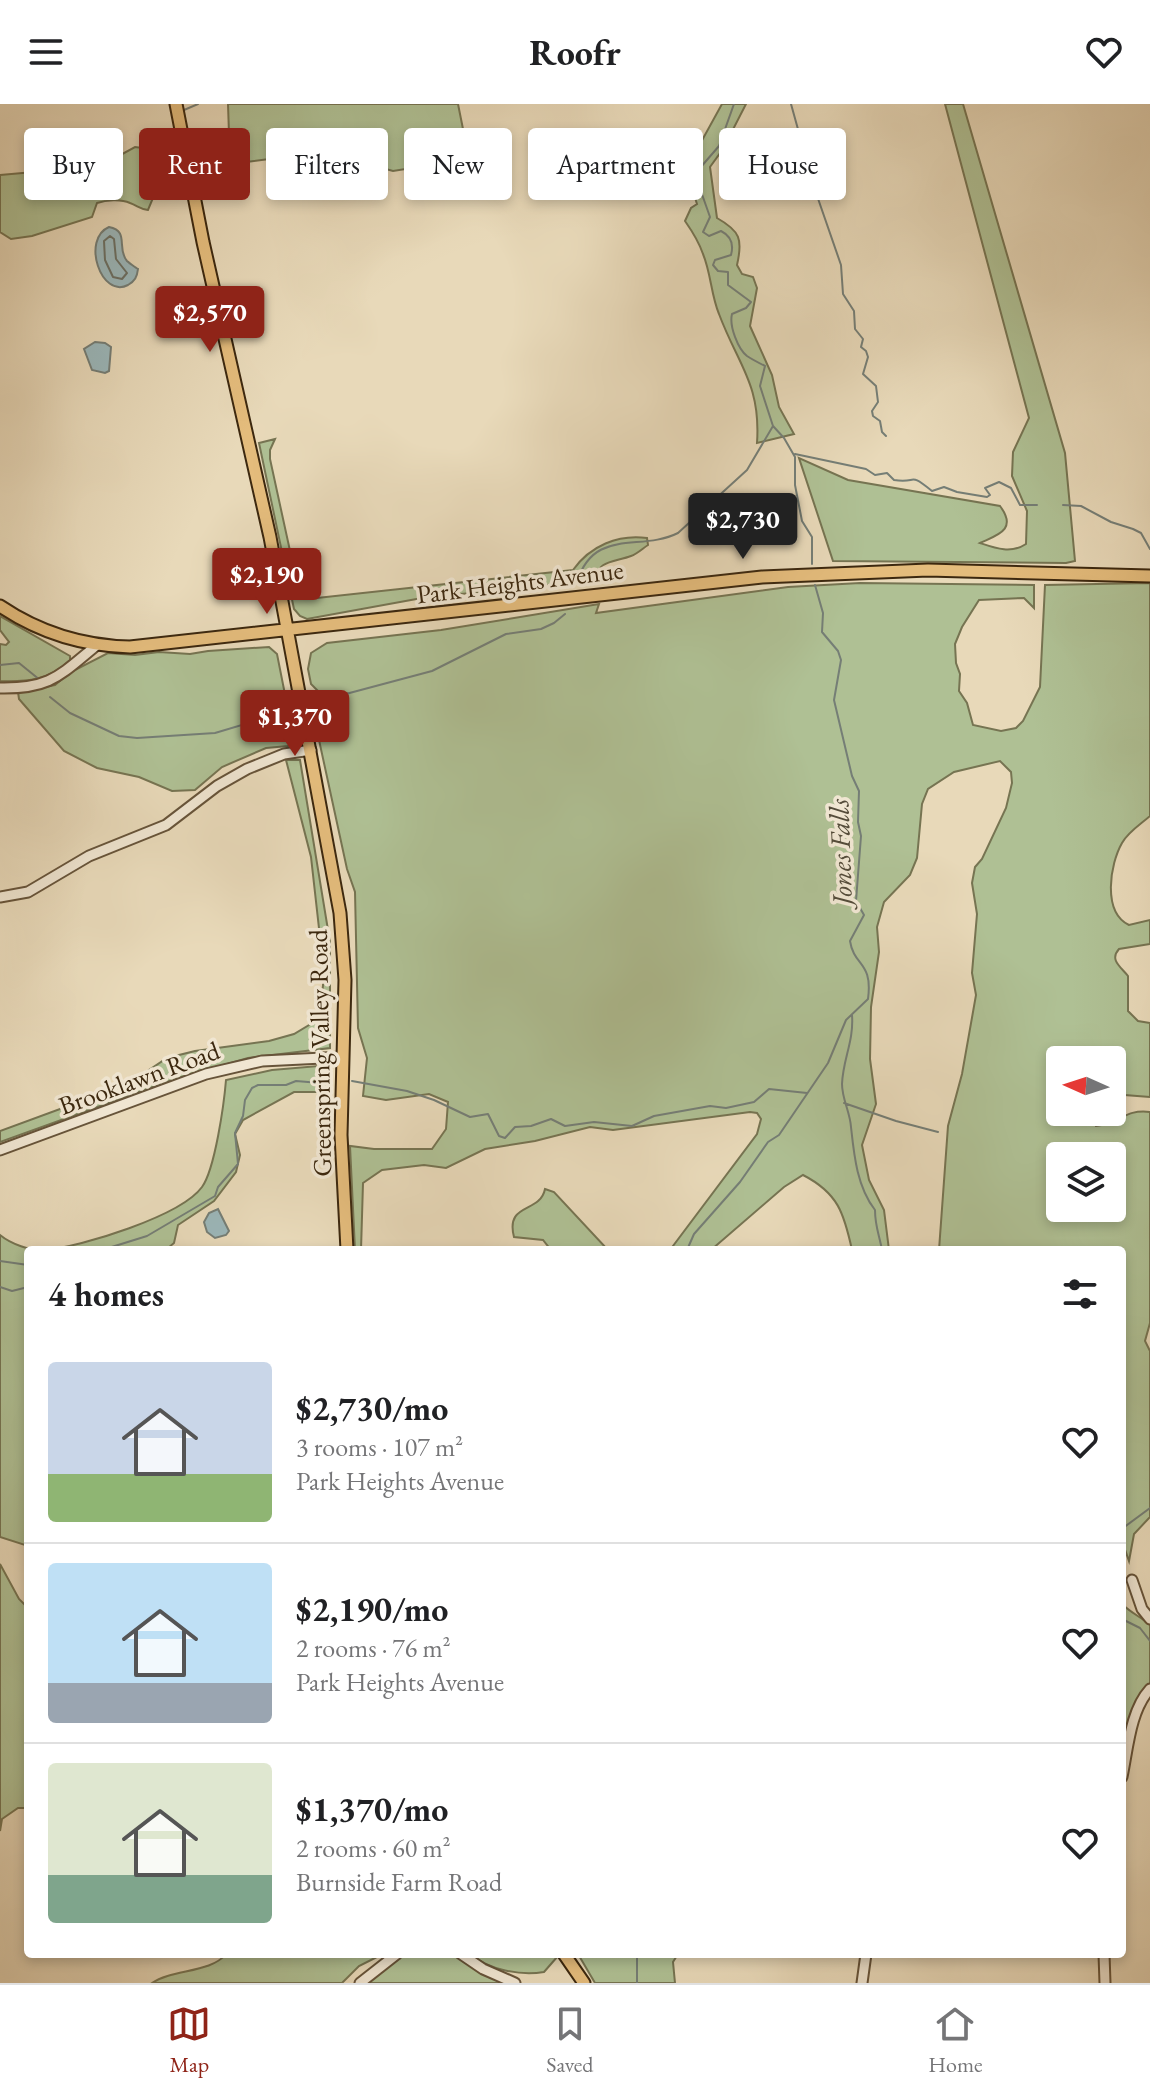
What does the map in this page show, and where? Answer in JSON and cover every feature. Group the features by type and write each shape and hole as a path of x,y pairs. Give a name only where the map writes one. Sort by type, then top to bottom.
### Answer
{"main road":[{"name":"Greenspring Valley Road","path":"176,104 289,631 342,928 345,980 341,1135 347,1246"},
{"name":"Park Heights Avenue","path":"0,606 45,631 97,645 153,646 670,586 836,572 991,570 1150,576"},
{"path":"566,1958 582,1983"}],"street":[{"path":"0,688 29,688 48,682 97,645"},
{"path":"0,897 28,892 89,856 166,825 217,786 247,769 284,754 311,750"},
{"name":"Brooklawn Road","path":"0,1150 206,1074 262,1061 343,1057"},
{"path":"1132,1580 1142,1609 1150,1619"},
{"path":"1126,1758 1139,1705 1150,1689"},
{"path":"360,1983 392,1958"},
{"path":"467,1958 515,1983"},
{"path":"862,1983 865,1958"},
{"path":"1104,1958 1105,1983"}],"green space":[{"path":"228,104 458,104 463,128 404,128 404,169 393,171 388,170 388,128 266,128 266,159 250,161 250,128 229,128"},
{"path":"722,104 746,104 734,128 719,128 719,155 710,167 717,218 731,227 738,237 740,249 737,265 742,274 753,277 757,288 750,326 772,375 779,407 794,434 757,443 752,390 716,307 701,250 685,221 691,208 697,204 696,200 703,200 703,138"},
{"path":"945,104 963,104 1065,453 1075,561 833,561 799,458 848,480 1000,506 1005,514 1006,526 999,534 980,543 1009,549 1026,544 1027,511 1012,476 1013,452 1029,418"},
{"path":"139,148 139,200 152,200 148,210 114,200 123,200 123,154"},
{"path":"24,173 24,200 114,200 97,203 92,217 32,236 11,239 0,232 0,175"},
{"path":"275,439 270,459 297,583 301,590 317,598 573,570 596,548 615,540 647,538 648,545 633,555 603,565 596,580 422,598 307,619 294,609 259,443"},
{"path":"860,583 1034,585 1034,608 1024,598 979,600 955,644 960,674 959,691 967,703 973,725 1001,731 1016,728 1023,721 1040,687 1045,585 1150,583 1150,816 1122,843 1114,863 1111,887 1120,919 1129,925 1150,920 1150,944 1119,949 1115,957 1128,976 1128,1011 1138,1021 1150,1023 1150,1097 1126,1095 1126,1046 1046,1046 1046,1126 1126,1126 1126,1115 1150,1112 1150,1323 1145,1341 1150,1351 1150,1517 1134,1534 1129,1561 1126,1552 1126,1246 939,1246 948,1126 962,1074 976,995 972,973 977,914 972,883 975,867 982,859 1006,808 1012,783 1011,772 1000,761 954,772 928,789 922,804 917,858 910,875 884,902 877,927 879,952 871,1007 870,1059 876,1104 862,1145 869,1180 884,1210 888,1246 851,1246 838,1205 824,1189 803,1175 784,1187 716,1246 673,1246 757,1134 761,1119 757,1113 750,1112 613,1130 590,1127 535,1141 485,1149 446,1168 424,1165 382,1170 363,1183 361,1246 355,1246 350,1146 432,1149 446,1129 448,1102 429,1094 386,1100 363,1096 367,1058 358,1028 355,892 347,869 319,740 324,715 319,692 311,684 308,669 311,653 327,643 441,630 599,604 596,613 788,587"},
{"path":"0,616 70,656 70,660 54,672 38,678 0,681 0,644 9,642 0,630"},
{"path":"269,647 277,654 294,740 288,746 266,748 222,767 195,790 172,791 139,777 97,768 64,751 19,699 18,692 55,685 69,673 108,653 190,654"},
{"path":"286,760 300,760 330,942 330,1048 248,1058 175,1079 0,1142 0,1131 128,1084 167,1058 294,1034 309,1025 321,1009 324,973 311,857"},
{"path":"330,1065 330,1092 294,1092 243,1120 235,1134 240,1155 236,1172 214,1201 178,1225 170,1246 69,1246 153,1219 191,1198 202,1187 215,1152 226,1080 272,1070"},
{"path":"545,1189 554,1192 604,1246 548,1246 543,1240 514,1237 514,1218 542,1197"},
{"path":"0,1235 24,1247 24,1545 0,1537"},
{"path":"0,1564 24,1604 24,1808 18,1808 2,1819 0,1831"},
{"path":"1126,1607 1150,1625 1150,1683 1138,1700 1128,1729"},
{"path":"375,1958 359,1966 342,1983 152,1983 219,1960"},
{"path":"397,1958 463,1958 507,1983 364,1983"},
{"path":"476,1958 556,1958 544,1972 525,1973 496,1968"},
{"path":"580,1958 676,1958 673,1962 675,1983 595,1983"}],"water":[{"path":"109,227 119,232 124,256 138,269 128,285 118,287 110,284 98,266 96,243"},
{"path":"95,342 111,347 109,371 105,373 92,370 84,349"},
{"path":"218,1209 229,1231 215,1238 207,1232 204,1222 209,1213"}],"waterway":[{"path":"184,110 198,104"},
{"name":"Jones Falls","path":"734,104 719,146 700,168 698,183 710,217 703,232 709,236 721,231 732,244 731,255 715,260 713,265 718,271 728,272 728,285 751,302 746,308 732,314 733,331 744,353 765,366 760,386 773,426 795,457 795,485 802,521 812,537 812,564"},
{"path":"791,104 814,187 841,265 843,294 854,311 855,329 863,339 861,347 868,357 863,374 876,386 878,402 872,411 873,416 880,421 886,436"},
{"path":"577,582 585,565 606,547 678,533 747,470 773,426"},
{"path":"795,454 866,469 875,475 887,473 894,480 916,480 932,491 944,487 987,497 990,495 985,488 999,482 1011,488 1020,505 1037,505"},
{"path":"1063,505 1081,506 1141,533 1150,549"},
{"name":"Jones Falls","path":"689,1246 694,1234 740,1182 768,1142 779,1135 828,1063 846,1020 868,999 866,971 855,956 850,941 864,915 856,901 861,836 859,791 852,776 834,700 841,660 838,651 822,632 823,613 815,585"},
{"path":"327,699 432,671 506,634 541,629 565,614"},
{"path":"0,665 19,663 40,680"},
{"path":"50,697 70,713 119,736 137,738 215,733 282,713"},
{"path":"852,1015 842,1090 857,1170 875,1210 881,1246"},
{"path":"115,1246 147,1236 215,1196 218,1187 238,1164 235,1133 252,1088 296,1081 320,1083 330,1080"},
{"path":"352,1081 407,1091 470,1117 488,1114 499,1136 505,1138 515,1127 531,1126 551,1119 565,1126 594,1122 632,1126 654,1116 754,1102 769,1089 807,1093"},
{"path":"844,1103 938,1132"},
{"path":"0,1261 24,1264"},
{"path":"0,1287 12,1291 24,1288"},
{"path":"1126,1526 1150,1508"},
{"path":"1126,1621 1140,1628 1150,1641"},
{"name":"Jones Falls","path":"637,1958 637,1983"}]}
